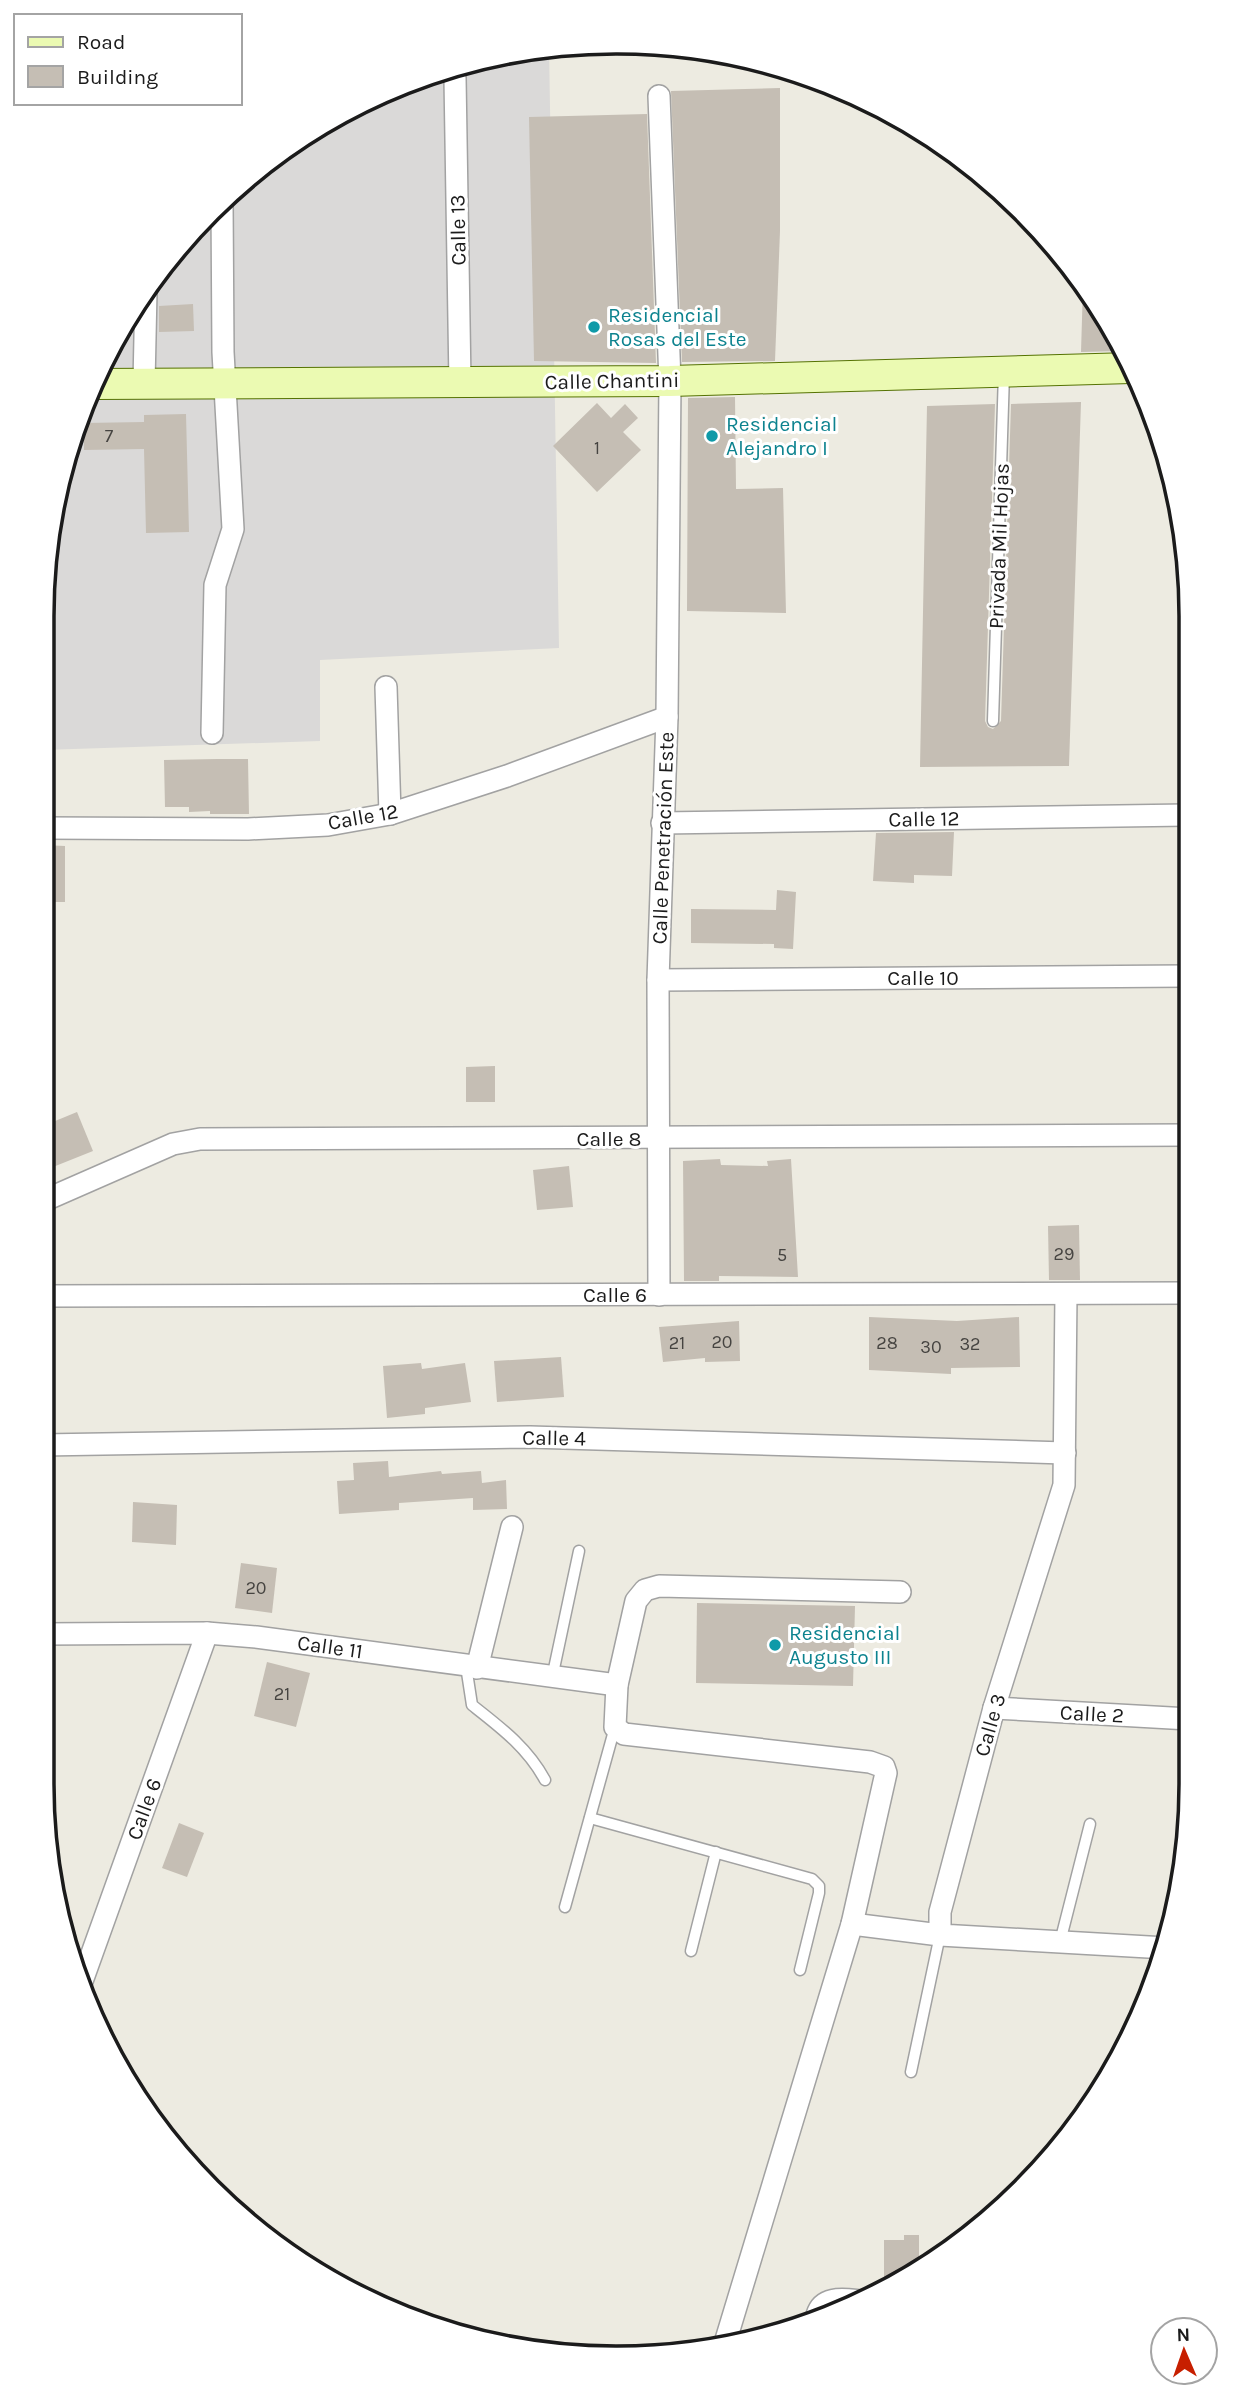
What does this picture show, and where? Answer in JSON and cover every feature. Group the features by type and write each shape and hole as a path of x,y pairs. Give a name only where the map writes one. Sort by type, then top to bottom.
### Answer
{"street":[{"name":"Calle 13","path":"455,78 460,383"},
{"name":"Calle Penetración Este","path":"659,96 670,381 667,717 658,980 659,1295"},
{"path":"212,733 215,586 233,529 225,382 222,216"},
{"path":"144,383 146,310"},
{"name":"Calle Chantini","path":"105,384 670,381 1121,368"},
{"path":"386,687 390,814"},
{"name":"Calle 12","path":"54,828 248,829 328,825 390,814 507,776 667,717"},
{"name":"Calle 12","path":"662,823 1179,815"},
{"name":"Calle 10","path":"658,980 1179,976"},
{"name":"Calle 8","path":"54,1196 173,1144 200,1139 1179,1135"},
{"name":"Calle 6","path":"54,1296 1179,1293"},
{"name":"Calle 3","path":"940,1935 940,1912 994,1708 1064,1485 1066,1294"},
{"name":"Calle 4","path":"54,1446 530,1437 1065,1453"},
{"path":"472,1667 512,1527"},
{"path":"728,2335 852,1924 887,1782 884,1768 870,1762 624,1734 615,1727 617,1685 636,1601 651,1587 900,1592"},
{"name":"Calle 6","path":"86,1970 206,1633"},
{"name":"Calle 11","path":"54,1634 206,1633 617,1685"},
{"name":"Calle 2","path":"994,1708 1179,1718"},
{"path":"852,1924 940,1935 1154,1947"}],"lane":[{"name":"Privada Mil Hojas","path":"993,721 1004,370"},
{"path":"552,1678 579,1550"},
{"path":"472,1667 472,1705 510,1735 534,1760 545,1780"},
{"path":"565,1907 615,1727"},
{"path":"590,1818 812,1878 819,1886 800,1970"},
{"path":"1060,1942 1090,1824"},
{"path":"691,1951 716,1852"},
{"path":"911,2072 940,1935"}],"shaded area":[{"path":"549,58 559,648 320,660 320,741 54,750 55,580 65,507 84,436 112,368 149,304 170,274 219,219 274,170 335,130 401,97 471,73"}],"building":[{"path":"780,88 780,231 775,361 682,362 671,91"},
{"path":"647,114 656,363 534,361 529,117"},
{"path":"1083,302 1112,351 1081,352"},
{"path":"193,304 194,331 159,332 159,306"},
{"path":"735,397 736,489 783,488 786,613 687,611 688,398"},
{"path":"1081,402 1069,766 920,767 927,406 995,404 985,721 988,727 993,729 1001,721 1011,404"},
{"path":"597,403 611,418 625,404 638,418 623,432 641,450 597,492 553,446"},
{"path":"186,414 189,532 146,533 144,449 84,450 84,436 89,423 144,422 144,415"},
{"path":"248,759 249,814 210,814 210,811 189,812 189,807 165,807 164,760"},
{"path":"954,832 952,876 914,875 914,883 873,881 876,833"},
{"path":"54,846 65,846 65,902 54,902"},
{"path":"777,890 796,892 793,949 774,948 774,944 691,943 691,909 776,910"},
{"path":"495,1066 495,1102 466,1102 466,1067"},
{"path":"77,1112 93,1151 54,1167 54,1121"},
{"path":"720,1159 721,1165 768,1166 767,1161 791,1159 798,1277 719,1276 719,1281 684,1281 683,1161"},
{"path":"569,1166 573,1207 537,1210 533,1170"},
{"path":"1079,1225 1080,1280 1049,1280 1048,1226"},
{"path":"869,1317 957,1321 1019,1317 1020,1367 951,1368 951,1374 869,1370"},
{"path":"739,1321 740,1361 705,1362 705,1358 663,1362 659,1327"},
{"path":"561,1357 564,1397 497,1402 494,1361"},
{"path":"421,1363 422,1369 465,1363 471,1402 425,1408 425,1414 387,1418 383,1366"},
{"path":"388,1461 389,1477 441,1471 442,1474 481,1471 482,1483 506,1480 507,1509 473,1510 473,1498 399,1503 399,1510 339,1514 337,1481 354,1480 353,1463"},
{"path":"133,1502 177,1505 176,1545 132,1542"},
{"path":"241,1563 277,1568 272,1613 235,1608"},
{"name":"Residencial Augusto III","path":"697,1603 855,1606 853,1686 696,1683"},
{"path":"267,1662 310,1673 296,1727 254,1716"},
{"path":"179,1823 204,1833 187,1877 162,1868"},
{"path":"904,2235 919,2235 919,2257 884,2278 884,2240 904,2240"}],"place":[{"name":"Residencial Rosas del Este","path":"594,327"},
{"name":"Residencial Alejandro I","path":"712,436"},
{"name":"Residencial Augusto III","path":"775,1645"}]}
